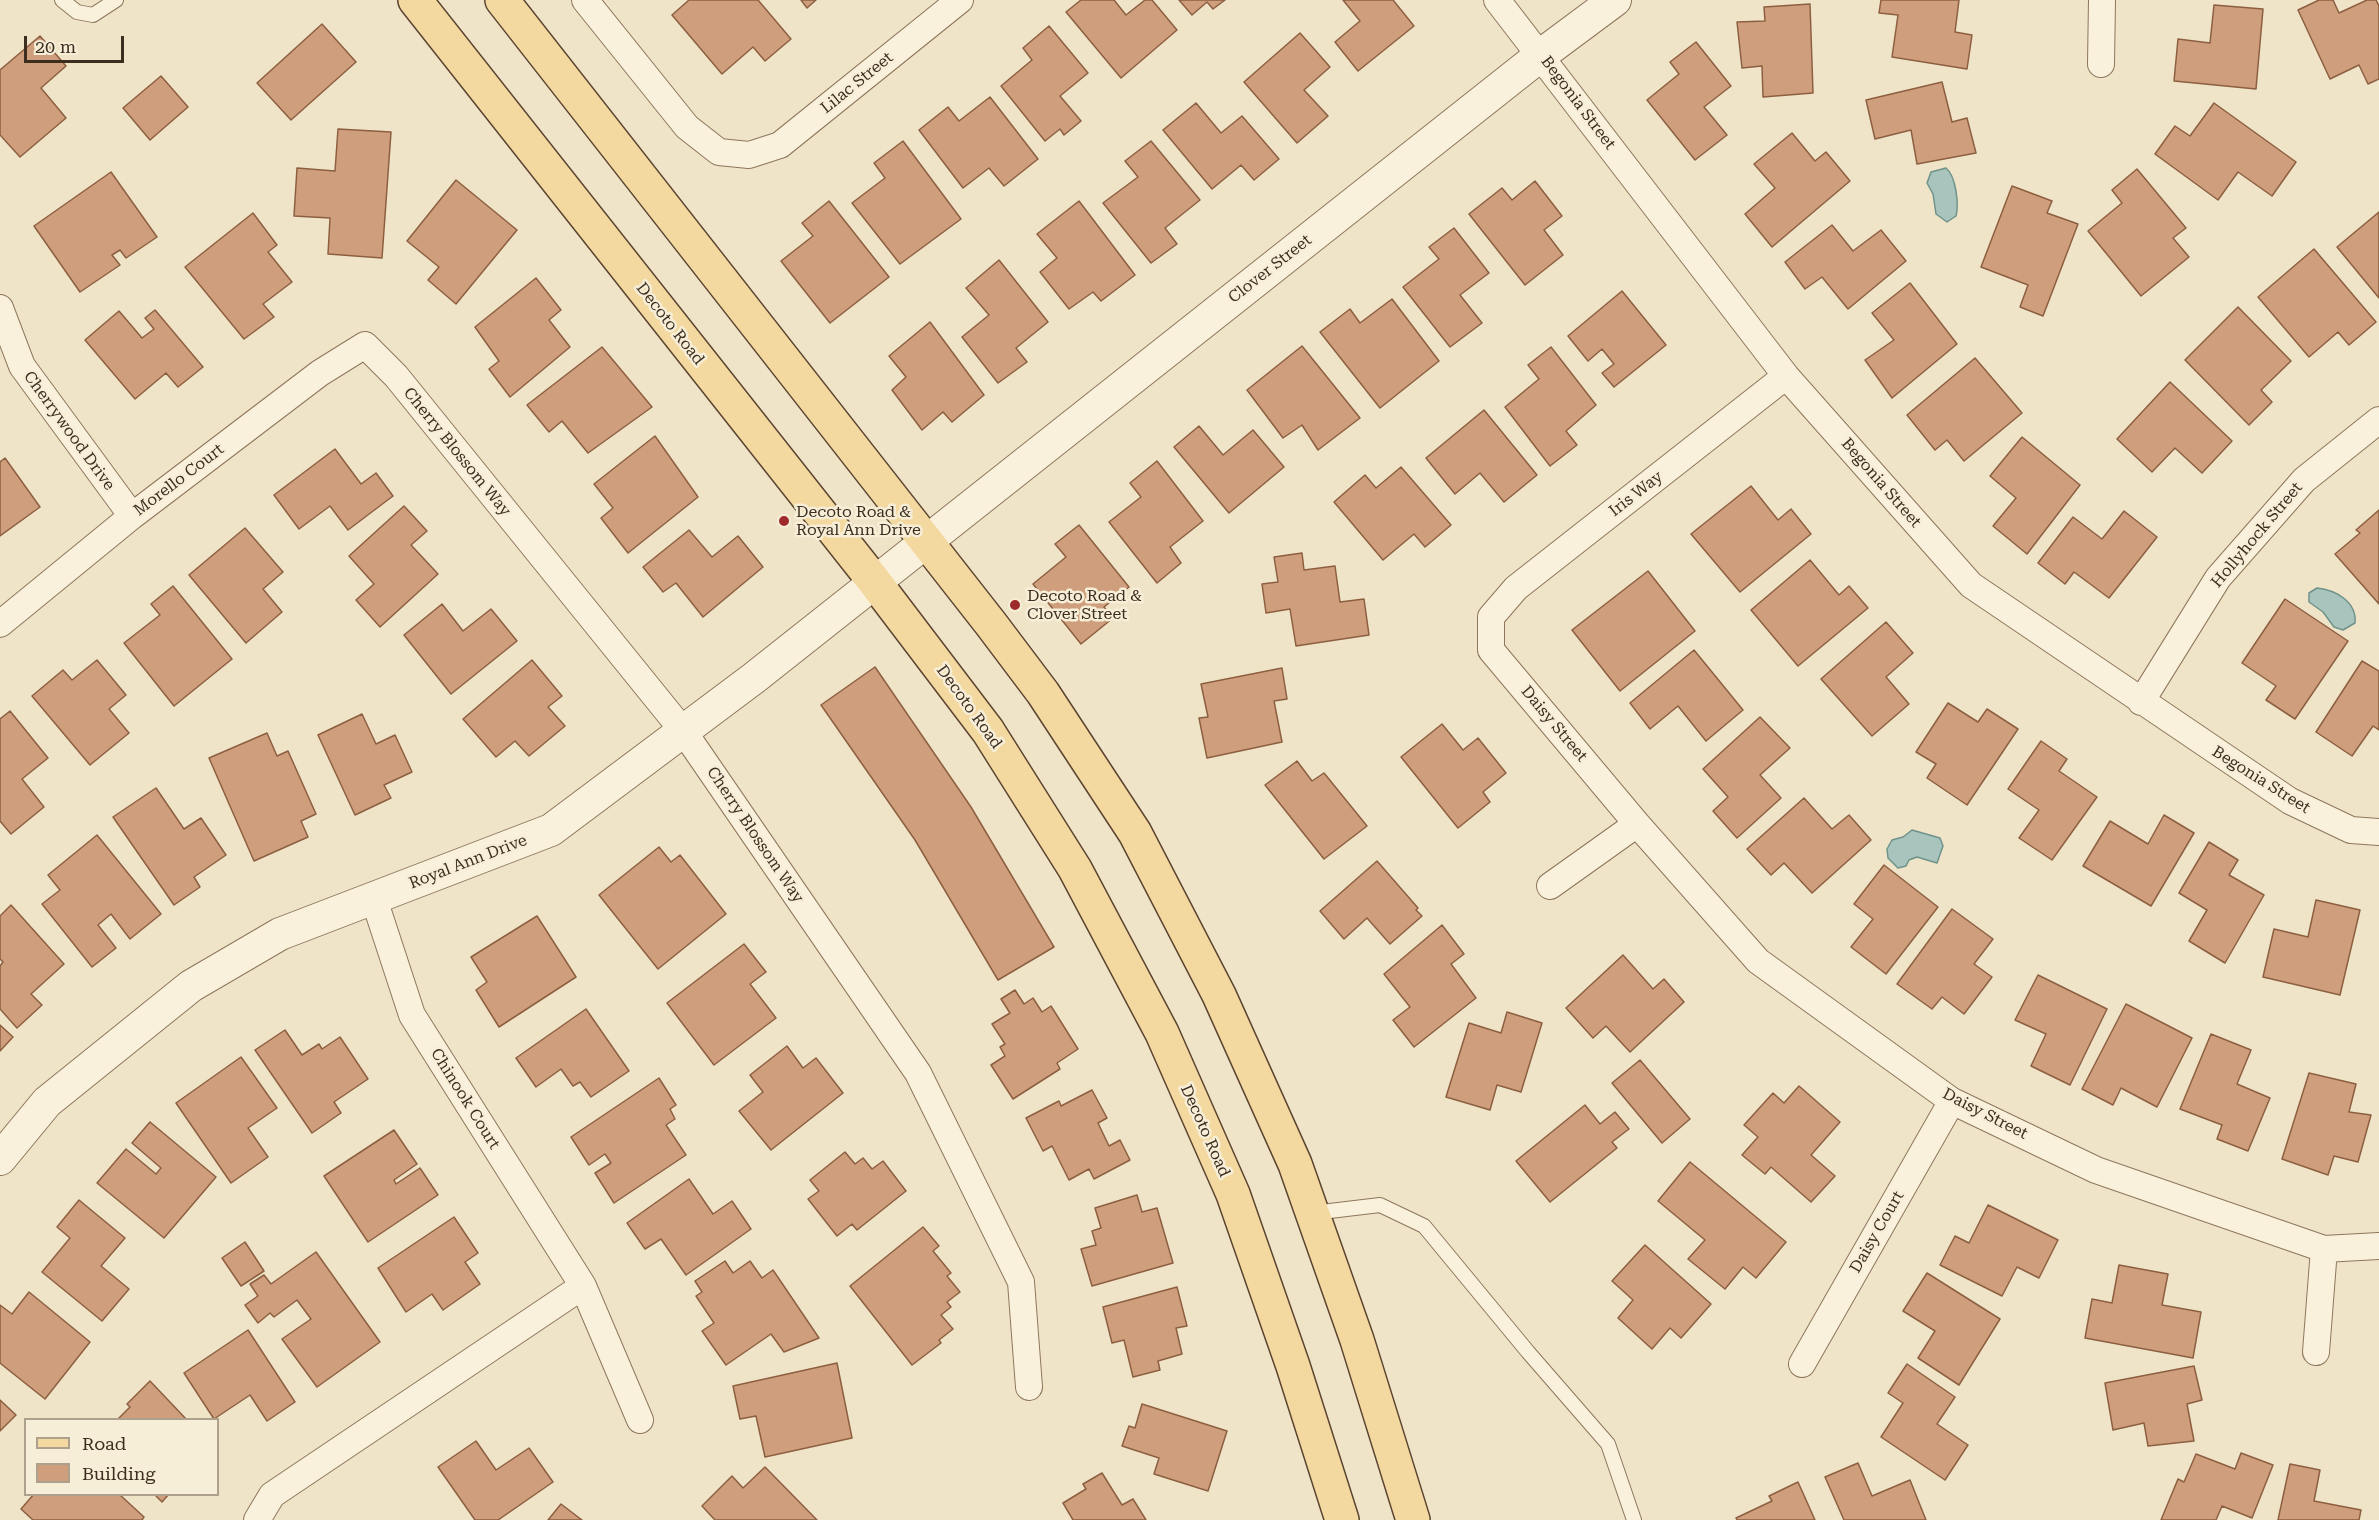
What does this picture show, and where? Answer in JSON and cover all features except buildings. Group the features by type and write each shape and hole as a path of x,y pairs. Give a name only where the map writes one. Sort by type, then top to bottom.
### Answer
{"main road":[{"name":"Decoto Road","path":"415,0 874,581 988,731 1075,869 1162,1033 1233,1194 1293,1366 1342,1520"},
{"path":"502,0 927,540 1043,693 1135,833 1219,995 1295,1164 1357,1340 1413,1520"}],"street":[{"name":"Lilac Street","path":"585,0 687,127 719,152 749,155 780,145 960,0"},
{"name":"Begonia Street","path":"1497,0 1786,376 1971,585 2290,801 2351,830 2379,832"},
{"name":"Clover Street","path":"927,540 1541,55 1616,0"},
{"path":"2101,64 2102,0"},
{"name":"Cherrywood Drive","path":"0,308 22,366 132,516"},
{"name":"Morello Court","path":"0,624 132,516 320,373 365,345"},
{"name":"Cherry Blossom Way","path":"365,345 396,376 684,732 918,1073 1021,1282 1029,1388"},
{"name":"Iris Way","path":"1491,617 1516,588 1786,376"},
{"name":"Hollyhock Street","path":"2141,702 2218,578 2304,480 2379,420"},
{"name":"Royal Ann Drive","path":"0,1159 47,1102 191,986 280,934 551,830 684,732 927,540"},
{"name":"Daisy Street","path":"1491,617 1491,650 1637,824 1758,961 1952,1101 2096,1170 2324,1249 2379,1246"},
{"path":"1550,886 1637,824"},
{"name":"Chinook Court","path":"374,899 412,1015 583,1286 640,1420"},
{"name":"Daisy Court","path":"1802,1364 1952,1101"},
{"path":"2316,1352 2324,1249"},
{"path":"257,1520 272,1495 583,1286"}],"lane":[{"path":"62,0 77,12 93,15 116,0"},
{"path":"1313,1213 1380,1205 1424,1226 1608,1444 1634,1520"}],"water":[{"path":"1946,168 1956,190 1957,205 1956,216 1947,222 1936,214 1933,194 1927,183 1931,172"},
{"path":"2317,588 2331,591 2344,598 2355,615 2355,623 2343,630 2334,627 2323,612 2309,602 2309,593"},
{"path":"1912,830 1940,838 1943,846 1937,863 1917,857 1909,860 1906,866 1898,868 1888,858 1887,849 1892,840 1903,837"}],"place":[{"name":"Decoto Road & Royal Ann Drive","path":"784,521"},
{"name":"Decoto Road & Clover Street","path":"1015,605"}]}
